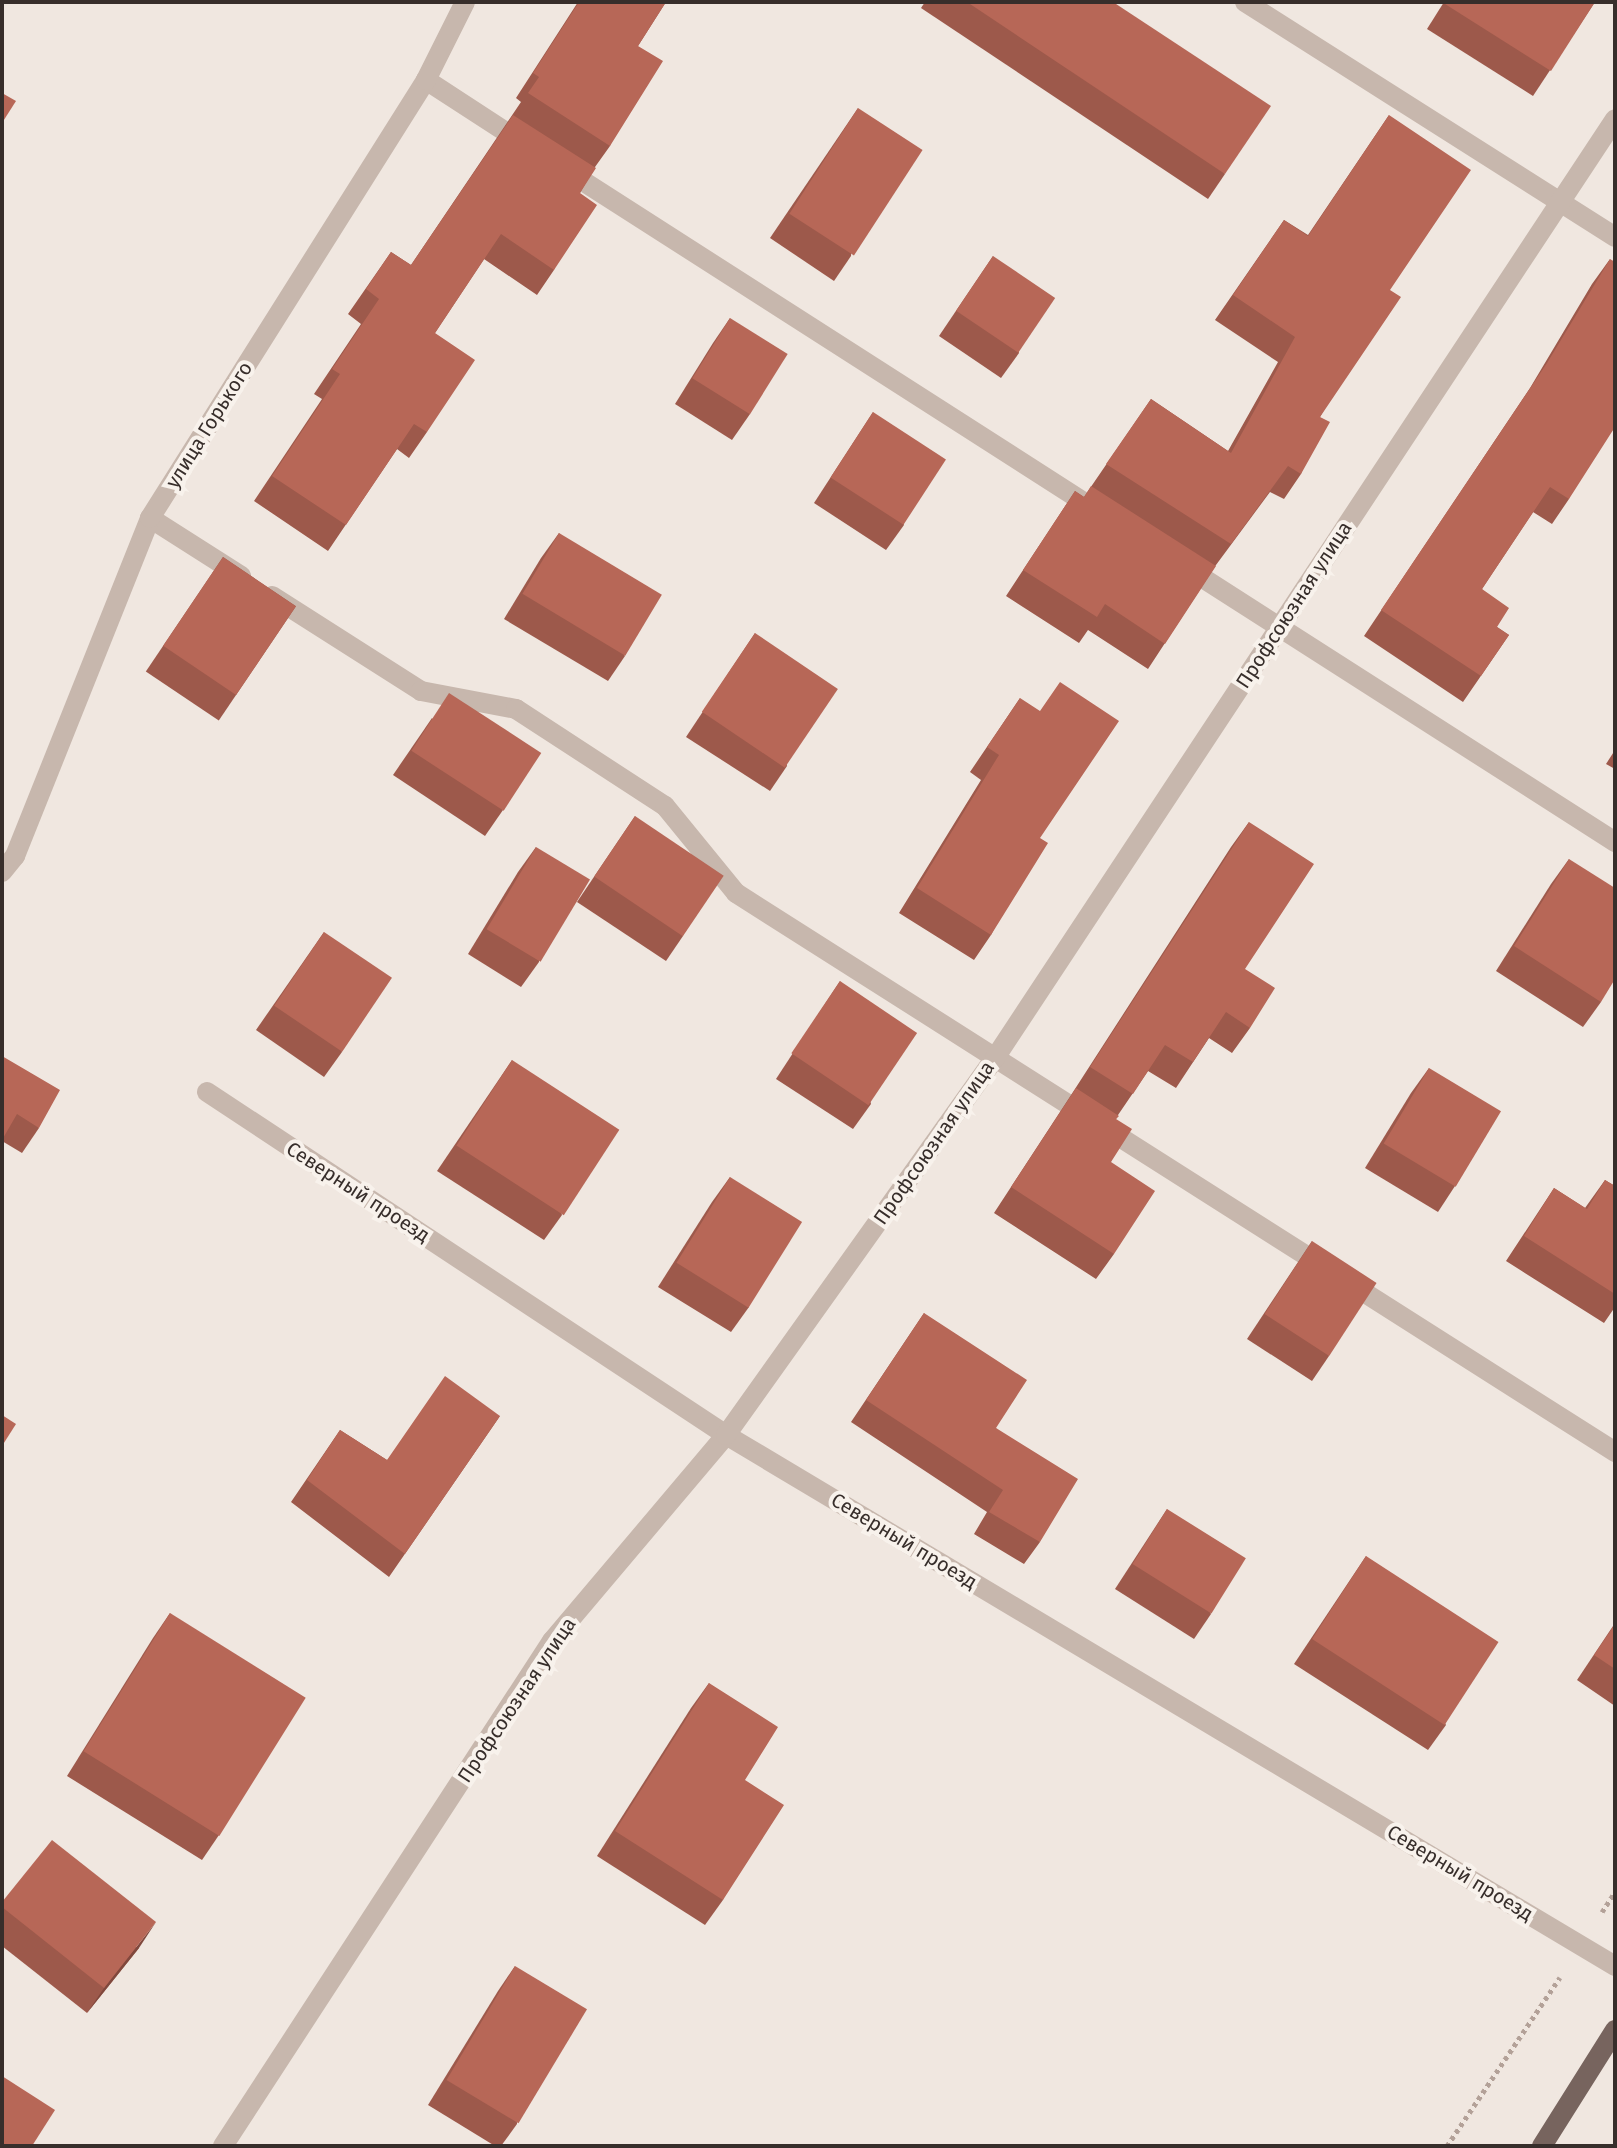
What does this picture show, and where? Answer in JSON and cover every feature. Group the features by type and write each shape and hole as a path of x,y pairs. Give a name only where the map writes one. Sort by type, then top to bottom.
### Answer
{"main road":[{"path":"1542,2146 1615,2030"}],"street":[{"name":"улица Горького","path":"2,872 15,856 150,518 426,80 465,2"},
{"path":"1245,2 1615,237"},
{"path":"426,80 1106,516"},
{"name":"Профсоюзная улица","path":"223,2146 552,1641 726,1435 995,1058 1615,119"},
{"path":"150,518 421,691 516,709 665,806 736,893 1615,1452"},
{"path":"1159,550 1615,842"},
{"name":"Северный проезд","path":"207,1092 726,1435 1615,1966"}],"path":[{"path":"1447,2146 1615,1892"}],"building":[{"path":"579,2 666,2 638,46 663,61 610,146 528,93 539,77 533,73"},
{"path":"967,2 1113,2 1271,106 1225,174"},
{"path":"1446,2 1595,2 1551,71"},
{"path":"2,93 16,101 2,123"},
{"path":"858,108 923,150 854,256 789,214"},
{"path":"513,115 596,168 580,193 597,205 554,270 501,234 435,333 475,360 427,432 414,424 346,525 272,476 340,374 332,369 379,299 366,289 391,252 411,265"},
{"path":"1389,115 1471,170 1390,290 1401,297 1320,417 1330,422 1301,474 1288,466 1231,544 1106,464 1151,399 1231,453 1295,337 1233,295 1284,220 1308,236"},
{"path":"993,256 1055,298 1018,353 956,311"},
{"path":"1610,259 1615,262 1615,427 1569,499 1550,487 1482,589 1509,608 1497,627 1509,635 1481,676 1381,610 1547,363"},
{"path":"730,318 788,354 750,414 692,378"},
{"path":"873,412 946,459 903,525 831,477"},
{"path":"1091,486 1216,566 1165,644 1105,604 1097,617 1023,570 1075,491 1084,497"},
{"path":"559,533 662,595 625,656 522,594"},
{"path":"223,557 296,606 236,695 163,646"},
{"path":"755,633 838,689 785,768 702,712"},
{"path":"1060,682 1119,721 1040,838 1048,843 991,935 917,888 999,755 987,747 1020,698 1040,711"},
{"path":"449,693 541,753 504,811 411,751"},
{"path":"635,816 724,876 683,936 594,877"},
{"path":"1249,822 1314,864 1245,969 1275,988 1250,1028 1226,1012 1193,1062 1165,1045 1133,1094 1090,1067"},
{"path":"536,847 590,879 541,962 487,929"},
{"path":"1569,859 1615,888 1615,979 1601,1002 1514,946"},
{"path":"324,932 392,978 342,1052 274,1006"},
{"path":"840,981 917,1033 868,1105 791,1053"},
{"path":"2,1056 60,1090 39,1128 17,1114 2,1140"},
{"path":"512,1060 619,1130 564,1215 456,1146"},
{"path":"1429,1068 1501,1111 1456,1187 1384,1143"},
{"path":"1076,1088 1119,1116 1116,1119 1132,1129 1111,1162 1155,1191 1114,1254 1011,1187"},
{"path":"730,1177 802,1222 749,1308 676,1263"},
{"path":"1605,1180 1615,1186 1615,1294 1524,1236 1554,1188 1587,1209"},
{"path":"1312,1241 1377,1283 1329,1356 1265,1314"},
{"path":"924,1313 1027,1380 996,1428 1078,1479 1040,1542 989,1512 1003,1490 866,1400"},
{"path":"445,1376 500,1416 405,1554 307,1480 340,1430 387,1460"},
{"path":"2,1415 16,1424 2,1446"},
{"path":"1167,1509 1246,1558 1211,1613 1133,1564"},
{"path":"1366,1556 1499,1642 1445,1725 1312,1639"},
{"path":"170,1613 306,1698 219,1836 84,1751"},
{"path":"1615,1624 1615,1669 1594,1655"},
{"path":"709,1683 778,1727 745,1780 784,1805 723,1900 615,1831"},
{"path":"52,1840 156,1922 104,1988 2,1907 2,1902"},
{"path":"515,1966 587,2009 519,2123 446,2080"},
{"path":"2,2076 55,2110 32,2146 2,2146"}]}
